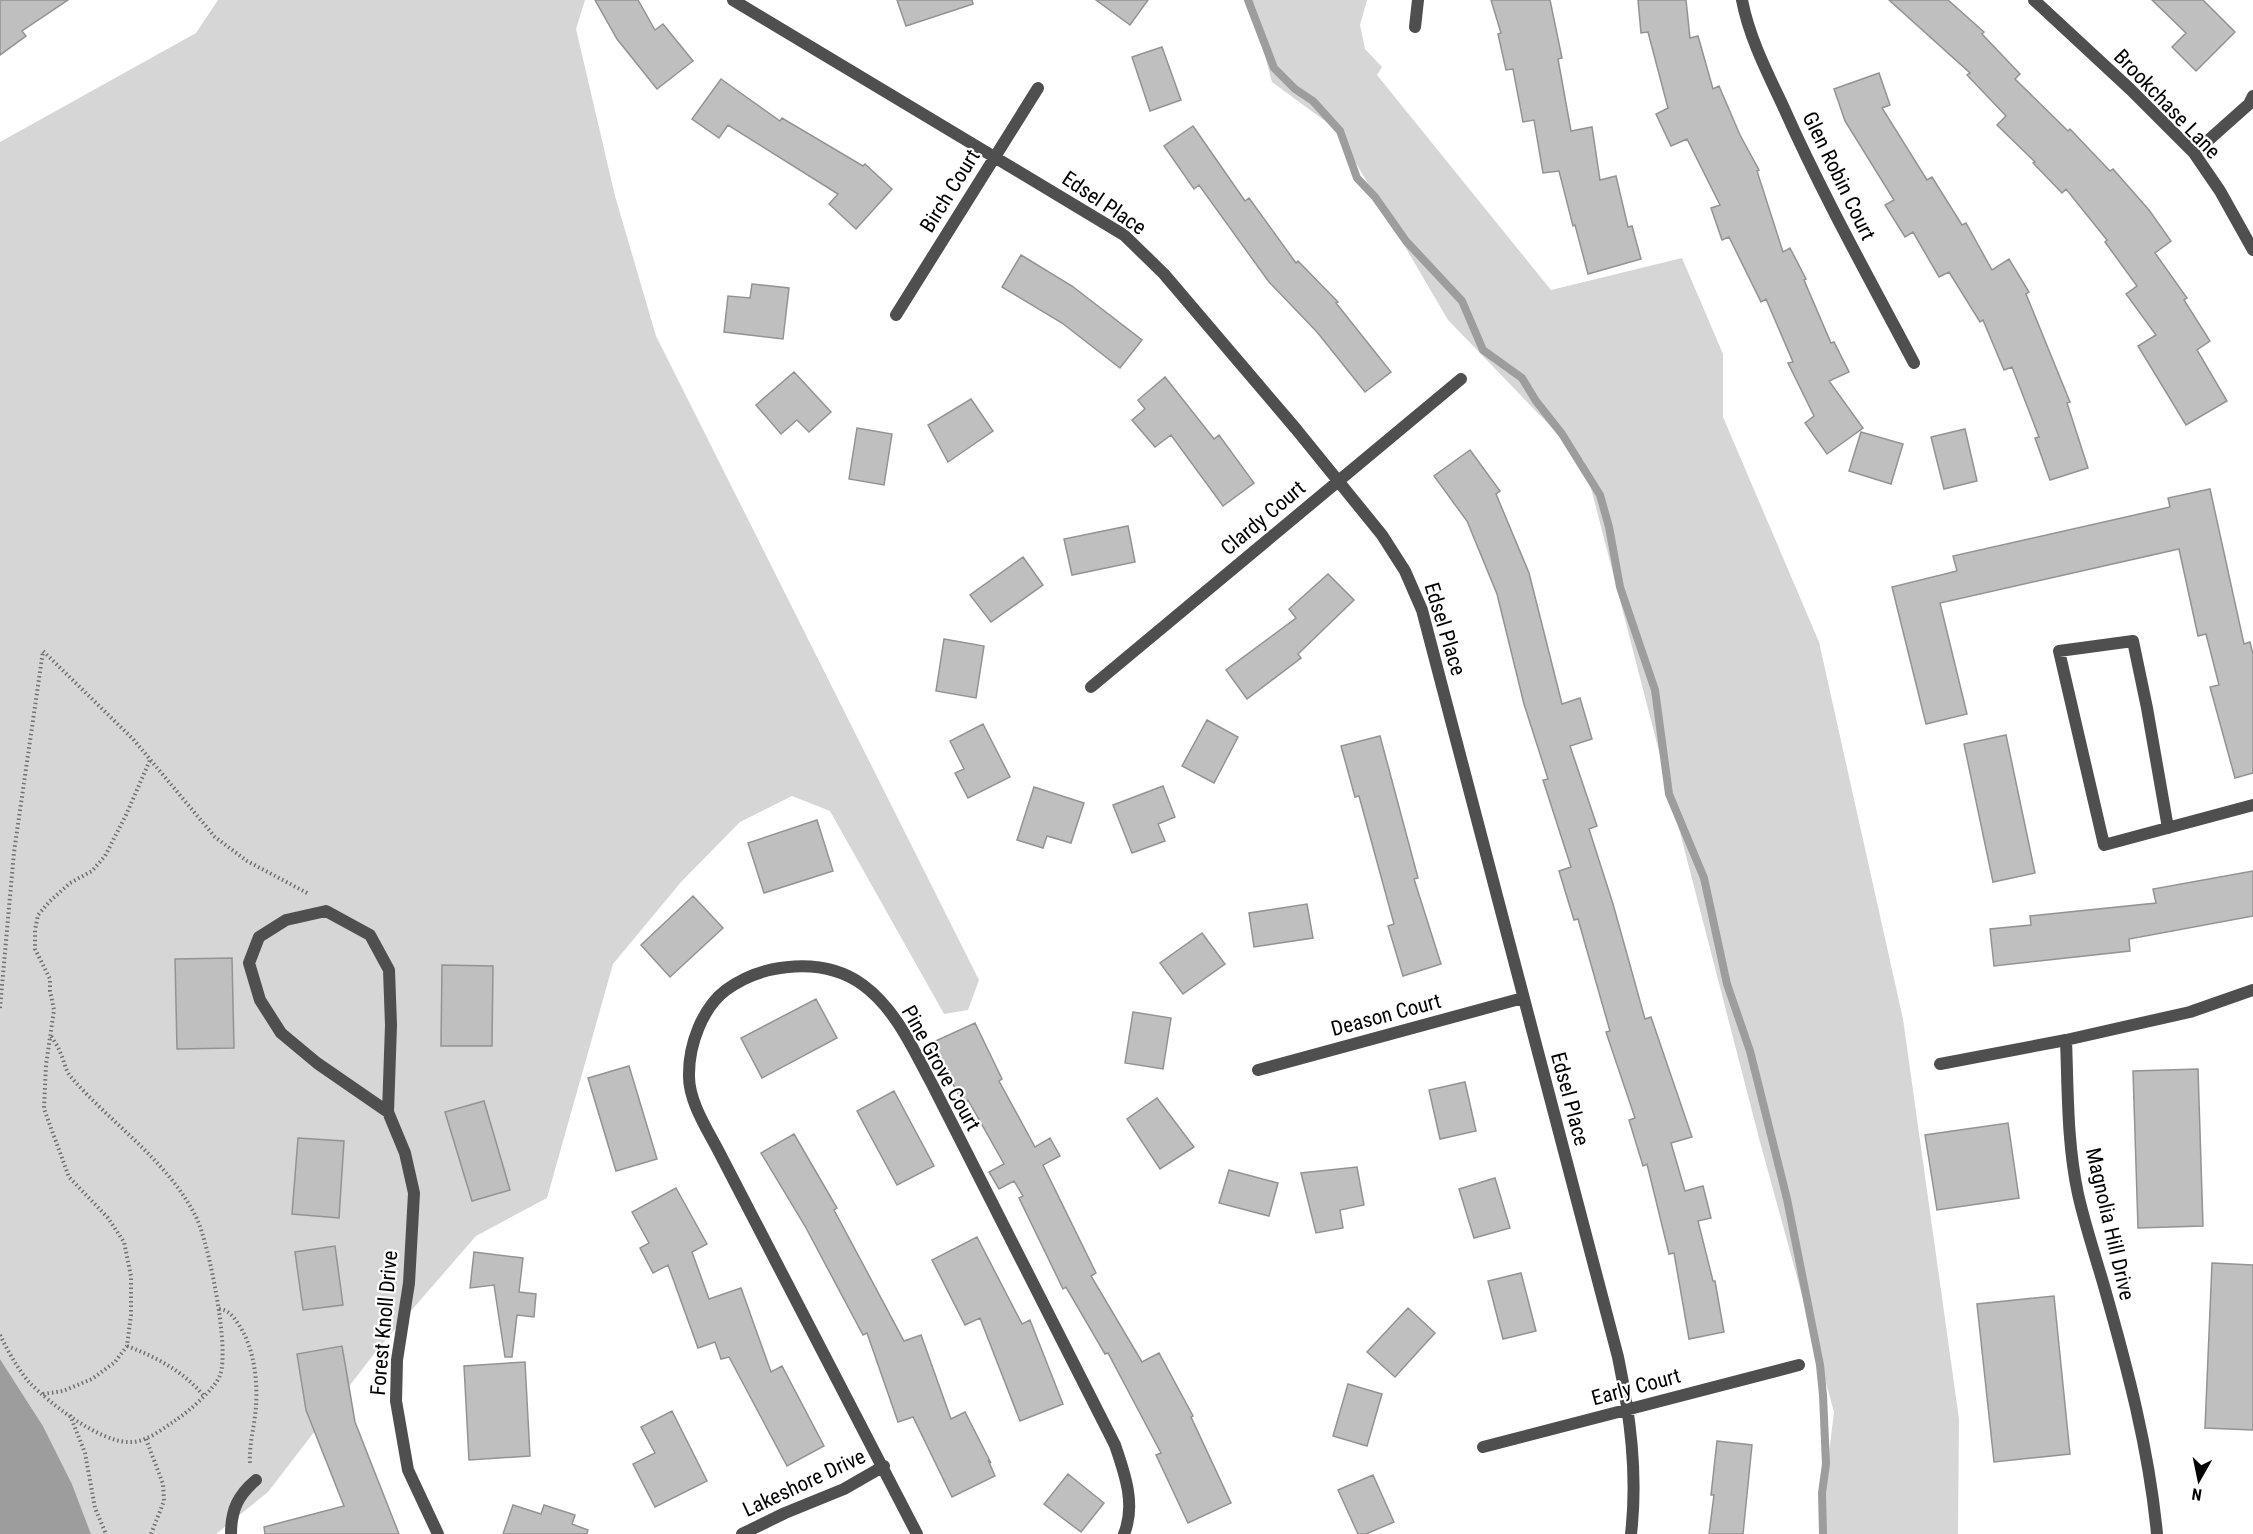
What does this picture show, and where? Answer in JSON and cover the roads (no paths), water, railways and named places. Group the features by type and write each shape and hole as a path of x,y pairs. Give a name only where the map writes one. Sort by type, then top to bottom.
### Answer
{"street":[{"name":"Edsel Place","path":"734,0 1124,235 1164,274 1338,481 1382,535 1405,571 1422,610 1618,1357 1628,1409 1634,1482 1631,1534"},
{"path":"1415,27 1418,0"},
{"name":"Glen Robin Court","path":"1742,0 1745,18 1756,47 1800,144 1914,363"},
{"name":"Brookchase Lane","path":"2034,0 2130,89 2194,153 2220,191 2253,250"},
{"name":"Birch Court","path":"896,315 1038,88"},
{"path":"2194,153 2248,104 2253,96"},
{"name":"Clardy Court","path":"1091,687 1461,380"},
{"path":"2168,828 2133,641 2059,651 2104,845 2168,828 2253,805"},
{"name":"Forest Knoll Drive","path":"388,1112 317,1063 281,1033 260,1000 249,963 259,937 286,920 326,911 370,935 389,970 391,1025 388,1112 405,1153 414,1193 409,1283 397,1360 396,1401 408,1470 438,1534"},
{"name":"Pine Grove Court","path":"917,1534 694,1100 688,1077 691,1053 698,1030 712,1005 725,990 761,972 800,967 824,968 842,974 864,986 884,1005 901,1028 933,1086 1114,1445 1124,1473 1129,1497 1130,1519 1124,1534"},
{"path":"1940,1064 2066,1040 2190,1012 2253,990"},
{"name":"Deason Court","path":"1258,1070 1523,998"},
{"name":"Magnolia Hill Drive","path":"2066,1040 2070,1140 2078,1193 2142,1431 2154,1495 2157,1534"},
{"name":"Early Court","path":"1483,1447 1799,1365"},
{"name":"Lakeshore Drive","path":"742,1534 785,1513 844,1489 884,1466"},
{"path":"231,1534 234,1506 244,1490 256,1480"}],"waterway":[{"path":"1248,0 1274,68 1295,89 1313,101 1340,131 1357,178 1375,197 1406,241 1462,301 1483,350 1522,378 1536,401 1562,434 1600,495 1609,527 1620,587 1655,690 1669,794 1704,878 1727,984 1750,1051 1787,1199 1820,1365 1826,1464 1822,1493 1823,1534"}]}
